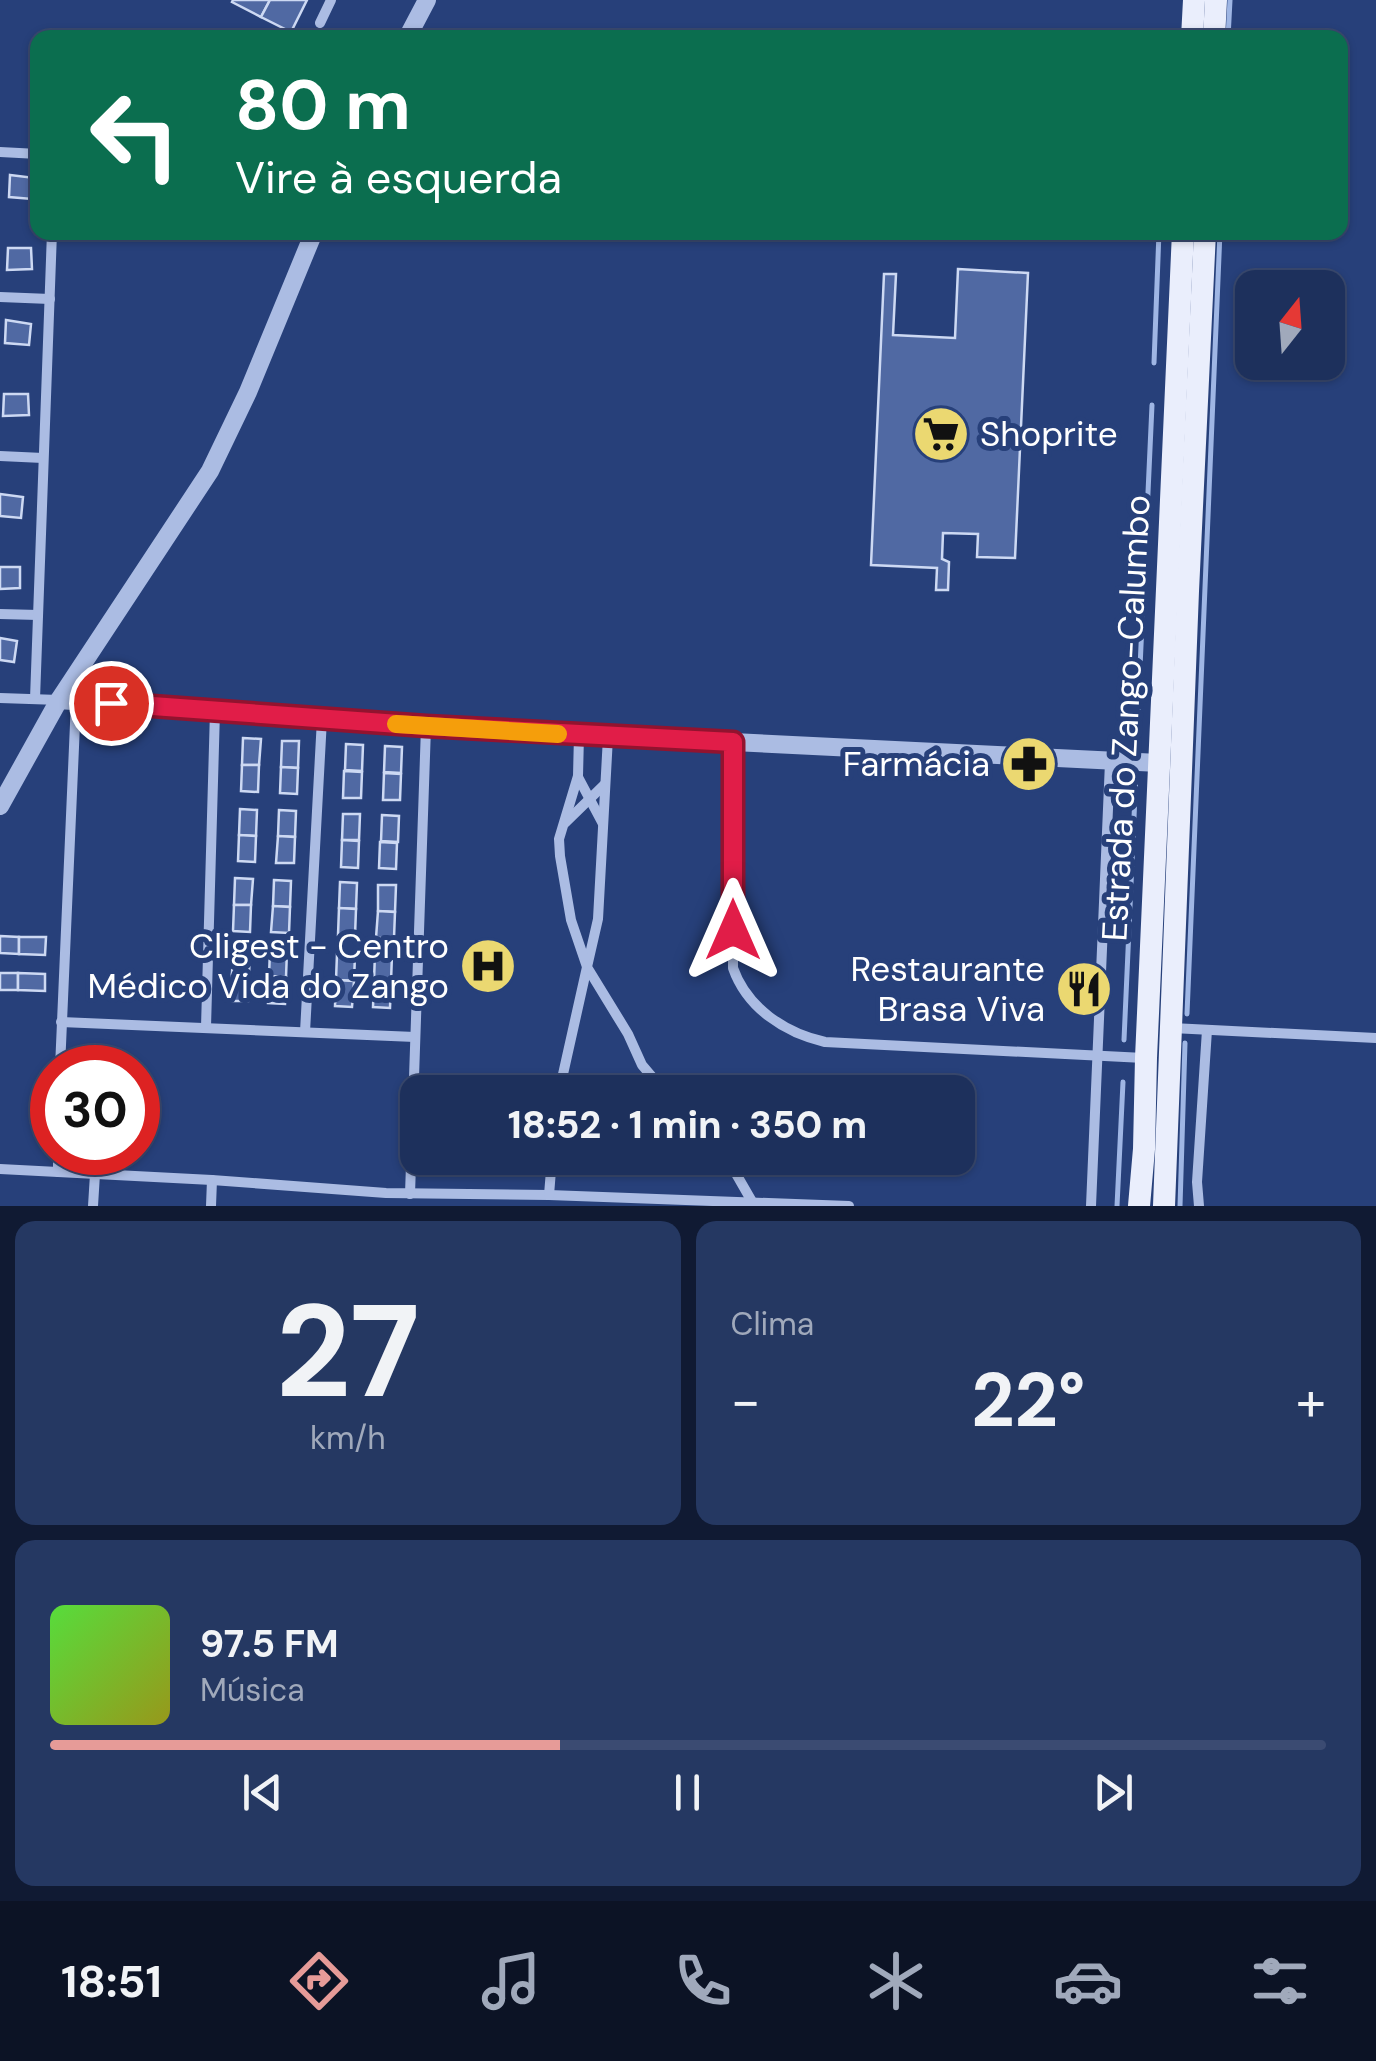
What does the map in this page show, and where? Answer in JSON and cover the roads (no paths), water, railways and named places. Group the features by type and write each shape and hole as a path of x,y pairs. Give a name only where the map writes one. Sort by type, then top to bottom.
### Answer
{"main road":[{"path":"1192,30 1194,0"},
{"path":"1214,30 1216,0"},
{"name":"Estrada do Zango-Calumbo","path":"1138,1206 1144,1149 1130,1057 1144,763 1182,240"},
{"path":"1164,1206 1181,1028 1205,240"}],"street":[{"path":"320,23 331,0"},
{"path":"410,30 427,0"},
{"path":"0,152 30,154"},
{"path":"35,699 52,240"},
{"path":"0,806 210,471 248,392 311,240"},
{"path":"0,297 50,299"},
{"path":"0,456 43,458"},
{"path":"0,614 38,615"},
{"path":"0,698 578,735 1144,763"},
{"path":"60,1045 68,701"},
{"path":"206,1027 214,711"},
{"path":"305,1032 322,719"},
{"path":"410,1194 426,726"},
{"path":"578,735 578,776 559,839 571,920 588,967 651,1075"},
{"path":"563,1075 598,919 608,736"},
{"path":"733,742 733,968 750,1000 768,1017 808,1038 825,1042 1130,1057"},
{"path":"1092,1206 1110,762"},
{"path":"578,776 603,825"},
{"path":"564,823 605,784"},
{"path":"61,1022 415,1036"},
{"path":"1181,1028 1376,1038"},
{"path":"1199,1206 1197,1182 1207,1030"},
{"path":"0,1169 30,1171"},
{"path":"93,1206 95,1175"},
{"path":"114,1175 386,1193 549,1194 569,1201 848,1206"},
{"path":"549,1194 551,1175"},
{"path":"737,1175 754,1205"},
{"path":"211,1206 212,1180"},
{"path":"386,1193 386,1206"}],"waterway":[{"path":"1228,30 1230,0"},
{"path":"1154,363 1159,240"},
{"path":"1187,1014 1220,240"},
{"path":"1136,755 1152,405"},
{"path":"1124,1040 1136,773"},
{"path":"1180,1206 1185,1043"},
{"path":"1117,1206 1123,1082"}],"place":[{"name":"Shoprite","path":"941,434"},
{"name":"Farmácia","path":"1029,764"},
{"name":"Cligest - Centro Médico Vida do Zango","path":"488,966"},
{"name":"Restaurante Brasa Viva","path":"1084,989"}]}
